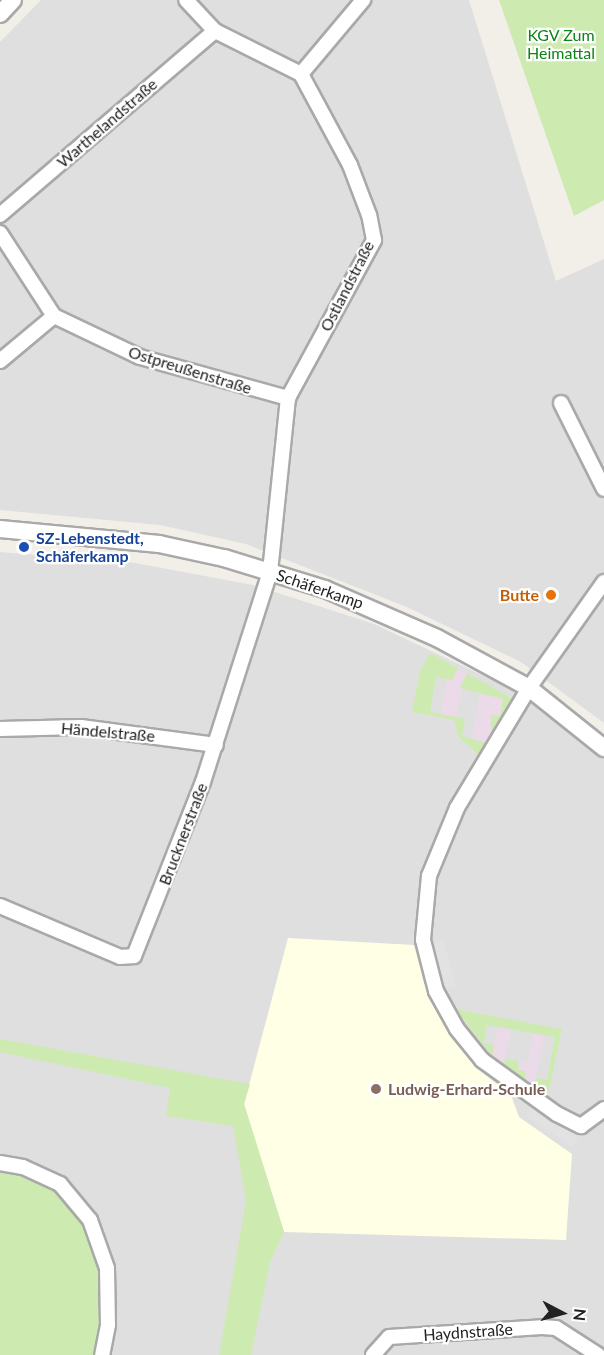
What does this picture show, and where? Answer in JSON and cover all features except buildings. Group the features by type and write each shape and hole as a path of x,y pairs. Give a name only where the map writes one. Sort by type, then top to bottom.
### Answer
{"street":[{"path":"0,14 13,0"},
{"path":"186,0 215,31 301,74 363,0"},
{"name":"Warthelandstraße","path":"0,215 215,31"},
{"name":"Ostlandstraße","path":"270,572 288,398 374,240 369,215 350,165 301,74"},
{"path":"0,233 54,316 0,361"},
{"name":"Ostpreußenstraße","path":"54,316 140,357 288,398"},
{"path":"561,403 604,489"},
{"name":"Schäferkamp","path":"0,529 159,543 270,572 375,608 529,688 604,748"},
{"name":"Brucknerstraße","path":"0,906 120,957 134,956 216,745 270,572"},
{"path":"604,582 529,688 457,808 429,876 423,940 436,991 457,1029 482,1060 581,1126 604,1109"},
{"name":"Händelstraße","path":"0,729 81,727 216,745"},
{"path":"0,1163 23,1167 60,1184 90,1220 107,1268 108,1325 102,1355"},
{"name":"Haydnstraße","path":"373,1355 389,1337 542,1327 556,1328 598,1355"}],"shaded area":[{"path":"41,0 469,0 556,281 604,259 604,723 521,662 407,607 246,544 160,525 0,510 0,42"},
{"path":"0,552 135,563 253,585 374,624 535,700 604,759 604,1355 0,1355"},
{"path":"458,668 467,673 455,717 441,714 447,679 452,680"},
{"path":"480,695 503,698 500,716 492,715 491,733 485,743 472,738"},
{"name":"Ludwig-Erhard-Schule","path":"288,938 414,945 424,983 448,1032 478,1069 511,1095 519,1117 572,1154 566,1240 284,1232 244,1104"},
{"path":"443,940 456,986 446,989 432,943"},
{"path":"497,1027 512,1029 502,1065 492,1056"},
{"path":"533,1033 545,1035 533,1086 525,1081 526,1072 518,1070 519,1061 528,1063"},
{"path":"533,1106 579,1137 572,1147 526,1116"}],"green space":[{"name":"KGV Zum Heimattal","path":"499,0 604,0 604,200 574,216"},
{"path":"430,653 458,668 452,680 436,677 430,712 465,719 462,736 485,743 478,754 459,738 454,720 412,712 420,671"},
{"path":"467,673 513,699 491,733 491,715 500,716 503,699 460,688"},
{"path":"455,1009 562,1029 548,1095 533,1086 537,1078 547,1080 555,1037 487,1025 484,1043 494,1045 492,1056"},
{"path":"0,1039 250,1084 244,1104 284,1232 270,1262 251,1355 219,1355 246,1201 233,1126 166,1116 170,1088 0,1052"},
{"path":"507,1059 519,1061 518,1070 526,1071 525,1081 502,1065"},
{"path":"0,1162 60,1184 102,1246 102,1355 0,1355"}],"place":[{"name":"SZ-Lebenstedt, Schäferkamp","path":"24,547"},
{"name":"Butte","path":"551,595"},
{"name":"Ludwig-Erhard-Schule","path":"376,1089"}]}
